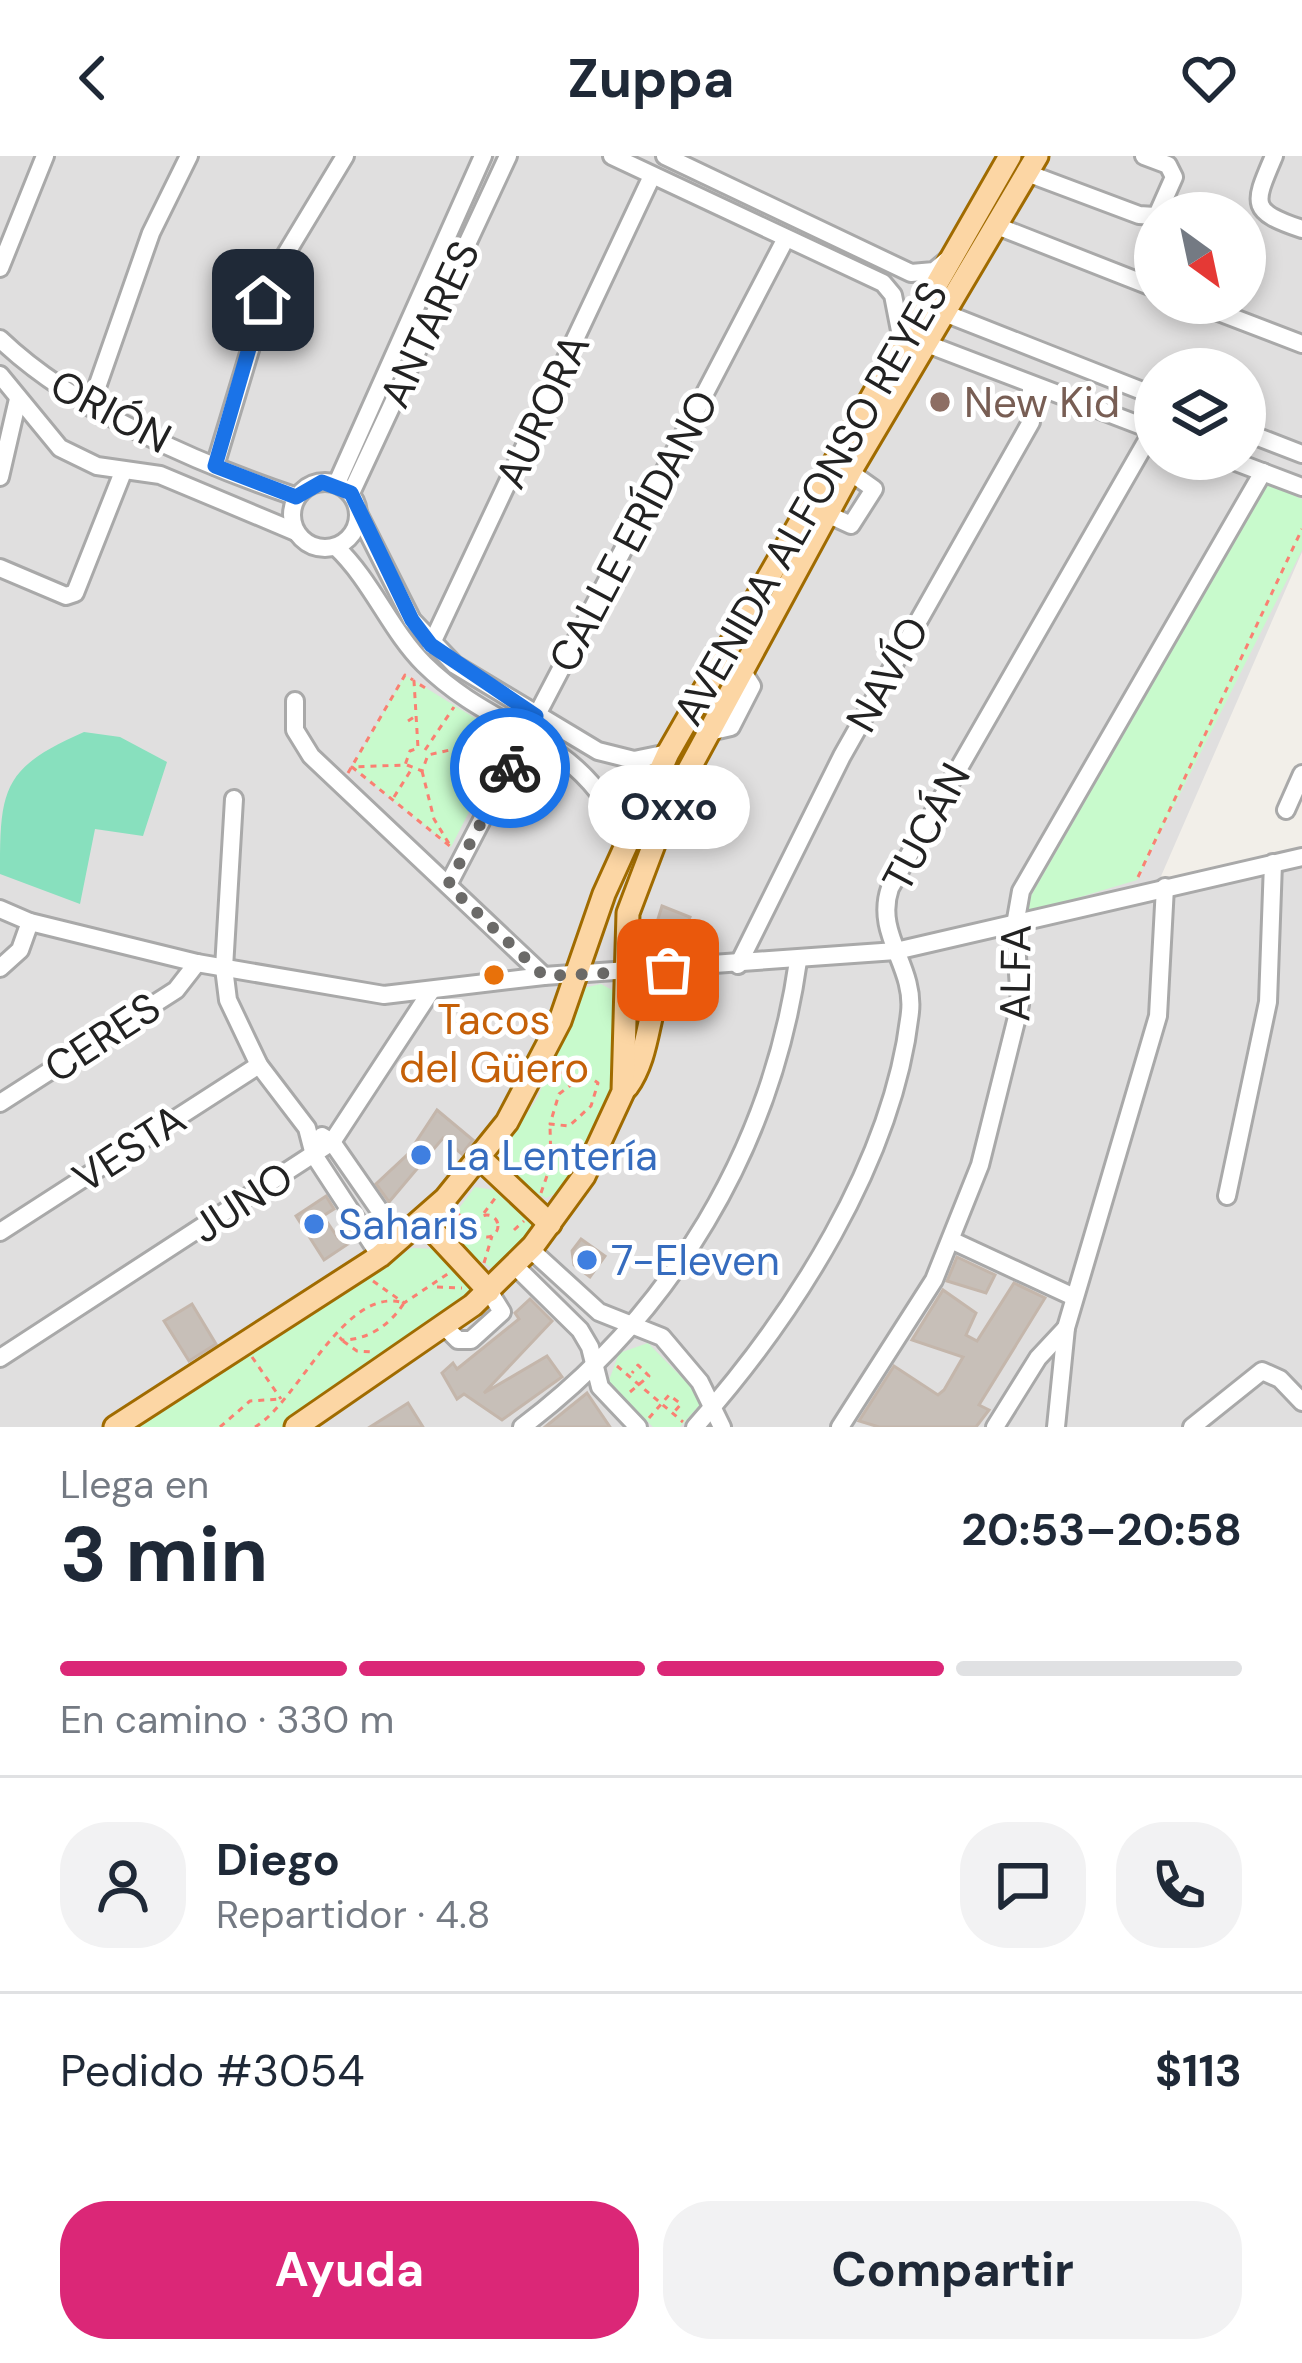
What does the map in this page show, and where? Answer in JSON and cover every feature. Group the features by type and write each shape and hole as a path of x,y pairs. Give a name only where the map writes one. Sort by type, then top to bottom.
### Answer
{"main road":[{"name":"AVENIDA ALFONSO REYES","path":"115,1427 380,1256 445,1199 480,1158 538,1070 627,841 668,753 1010,156"},
{"name":"AVENIDA ALFONSO REYES","path":"296,1427 445,1327 483,1284 526,1254 543,1217 599,1150 622,1092 632,892 740,667 1032,165"},
{"path":"622,1092 638,1070 656,993 668,970"},
{"path":"480,1158 543,1217"},
{"path":"423,1220 483,1284"}],"street":[{"path":"0,268 45,156"},
{"path":"90,407 151,233 189,156"},
{"path":"215,466 272,278 345,156"},
{"name":"ANTARES","path":"344,488 483,156"},
{"name":"ANTARES","path":"344,488 508,156"},
{"path":"612,156 883,283 893,295 902,341"},
{"path":"665,156 910,273 934,271 948,260"},
{"path":"1144,156 1168,165 1174,177 1167,192"},
{"path":"1274,156 1259,192 1261,212 1302,229"},
{"path":"1032,165 1134,213"},
{"name":"AURORA","path":"431,645 652,176"},
{"path":"997,226 1134,280"},
{"name":"CALLE ERÍDANO","path":"448,885 785,240"},
{"path":"947,314 1134,388"},
{"path":"1250,324 1302,344"},
{"name":"ORIÓN","path":"0,339 28,366 90,407 215,466 296,497"},
{"path":"993,368 996,346 1008,340"},
{"path":"927,344 1134,424"},
{"path":"0,477 10,388 28,366"},
{"name":"NAVÍO","path":"738,965 842,756 1031,422 1030,386"},
{"name":"ORIÓN","path":"10,388 60,448 123,472 160,475 296,532"},
{"path":"1266,440 1302,454"},
{"path":"160,475 172,460 169,442"},
{"name":"TUCÁN","path":"692,1427 713,1407 791,1304 863,1165 893,1082 910,1011 907,976 884,914 890,888 1134,466"},
{"path":"0,568 72,595 81,584 123,472"},
{"path":"1266,473 1302,487"},
{"name":"ALFA","path":"841,1427 890,1357 953,1240 1013,1046 1021,974 1016,925 1021,891 1258,480"},
{"path":"359,515 348,540 320,548 296,532 291,514 296,497 322,482 344,488 359,515 412,620 431,645 590,776 613,808 627,841"},
{"path":"336,547 378,597 419,659 442,681 532,725 620,758 668,753"},
{"path":"295,701 301,743 346,775 448,885 544,976"},
{"path":"1286,810 1302,774"},
{"path":"235,799 224,968 228,1000 259,1065 307,1128 314,1155 380,1256"},
{"path":"0,909 30,922 197,963 370,996 544,976 896,951 1302,857"},
{"path":"1227,1196 1268,1002 1274,863"},
{"path":"1056,1427 1066,1328 1158,1016 1165,887"},
{"path":"0,968 20,950 30,922"},
{"path":"521,1427 634,1324 700,1233 750,1137 784,1034 798,961"},
{"name":"CERES","path":"0,1103 176,990 197,963"},
{"name":"JUNO","path":"0,1358 332,1142 431,991"},
{"name":"VESTA","path":"0,1232 259,1065"},
{"path":"307,1128 332,1142 400,1240"},
{"path":"953,1240 1074,1297"},
{"path":"526,1254 599,1312 662,1337 713,1407 722,1427"},
{"path":"526,1254 598,1359 600,1387 639,1427"},
{"path":"995,1427 1038,1358 1066,1328"},
{"path":"1192,1427 1253,1375 1265,1371 1302,1402"}],"path":[{"path":"1130,895 1302,529"},
{"path":"346,775 405,675 434,693"},
{"path":"414,681 418,748"},
{"path":"451,847 434,819 422,771 426,753 454,706"},
{"path":"408,722 418,714"},
{"path":"489,727 507,738"},
{"path":"418,748 426,753 507,738"},
{"path":"497,756 507,738"},
{"path":"405,765 410,751 418,748"},
{"path":"346,775 405,765 422,771"},
{"path":"392,800 412,768"},
{"path":"346,775 392,800 451,847"},
{"path":"451,847 460,829"},
{"path":"538,1070 577,1078"},
{"path":"543,1217 551,1164 550,1124 554,1102 585,1074 598,1083 591,1106 569,1126 550,1124"},
{"path":"477,1230 508,1184"},
{"path":"445,1199 477,1230 492,1236"},
{"path":"483,1215 526,1254"},
{"path":"435,1287 458,1290 483,1284 498,1224"},
{"path":"337,1334 342,1340 363,1337 389,1322 404,1303 435,1287 460,1259"},
{"path":"356,1272 404,1303"},
{"path":"255,1427 274,1414 337,1334 375,1304 404,1303"},
{"path":"242,1345 282,1400"},
{"path":"598,1359 629,1376 692,1427"},
{"path":"616,1406 649,1376 638,1365 629,1376"},
{"path":"639,1427 669,1395 681,1404 673,1413"},
{"path":"220,1427 250,1401 274,1396 282,1400"}],"shaded area":[{"path":"0,156 1302,156 1302,552 1155,890 1302,860 1302,1427 0,1427"}],"green space":[{"path":"1267,484 1302,499 1302,550 1137,880 1020,915"},
{"path":"405,675 507,738 451,847 352,767"},
{"path":"84,732 120,737 167,762 143,836 95,829 80,904 0,874 0,845 5,801 21,770"},
{"path":"601,984 614,991 620,1084 578,1182 546,1198 519,1184 499,1156 538,1097 579,989"},
{"path":"475,1187 494,1190 536,1229 494,1269 461,1250 447,1224"},
{"path":"412,1248 435,1249 474,1284 456,1319 289,1427 139,1427"},
{"path":"648,1343 704,1400 680,1427 653,1427 608,1383 619,1353"}],"building":[{"path":"662,906 690,917 678,947 664,940 658,919"},
{"path":"437,1110 473,1140 462,1154 443,1138 389,1202 376,1184 408,1154"},
{"name":"Saharis","path":"326,1196 334,1209 323,1216 338,1238 348,1232 354,1240 324,1260 296,1216"},
{"name":"7-Eleven","path":"581,1239 605,1256 590,1277 574,1265 572,1251"},
{"path":"957,1257 995,1275 986,1293 947,1281"},
{"path":"1014,1283 1045,1298 979,1405 989,1410 976,1427 879,1427 859,1421 894,1366 938,1395 944,1390 963,1357 912,1340 943,1290 976,1313 966,1335 977,1341"},
{"path":"530,1299 552,1321 484,1393 547,1356 562,1377 502,1420 464,1394 457,1399 442,1373 453,1363 457,1369 519,1319 515,1313"},
{"path":"192,1304 216,1344 189,1361 164,1321"},
{"path":"587,1393 610,1427 545,1427"},
{"path":"408,1403 423,1427 370,1427"}],"way so far":[{"path":"510,768 448,885 544,976 668,970"}],"place":[{"name":"New Kid","path":"940,402"},
{"name":"Oxxo","path":"668,970"},
{"name":"Tacos del Güero","path":"494,975"},
{"name":"La Lentería","path":"421,1155"},
{"name":"Saharis","path":"314,1224"},
{"name":"7-Eleven","path":"587,1260"}],"route":[{"path":"263,300 215,466 296,497 322,482 337,483 351,493 412,620 431,645 536,716 510,768"}]}
